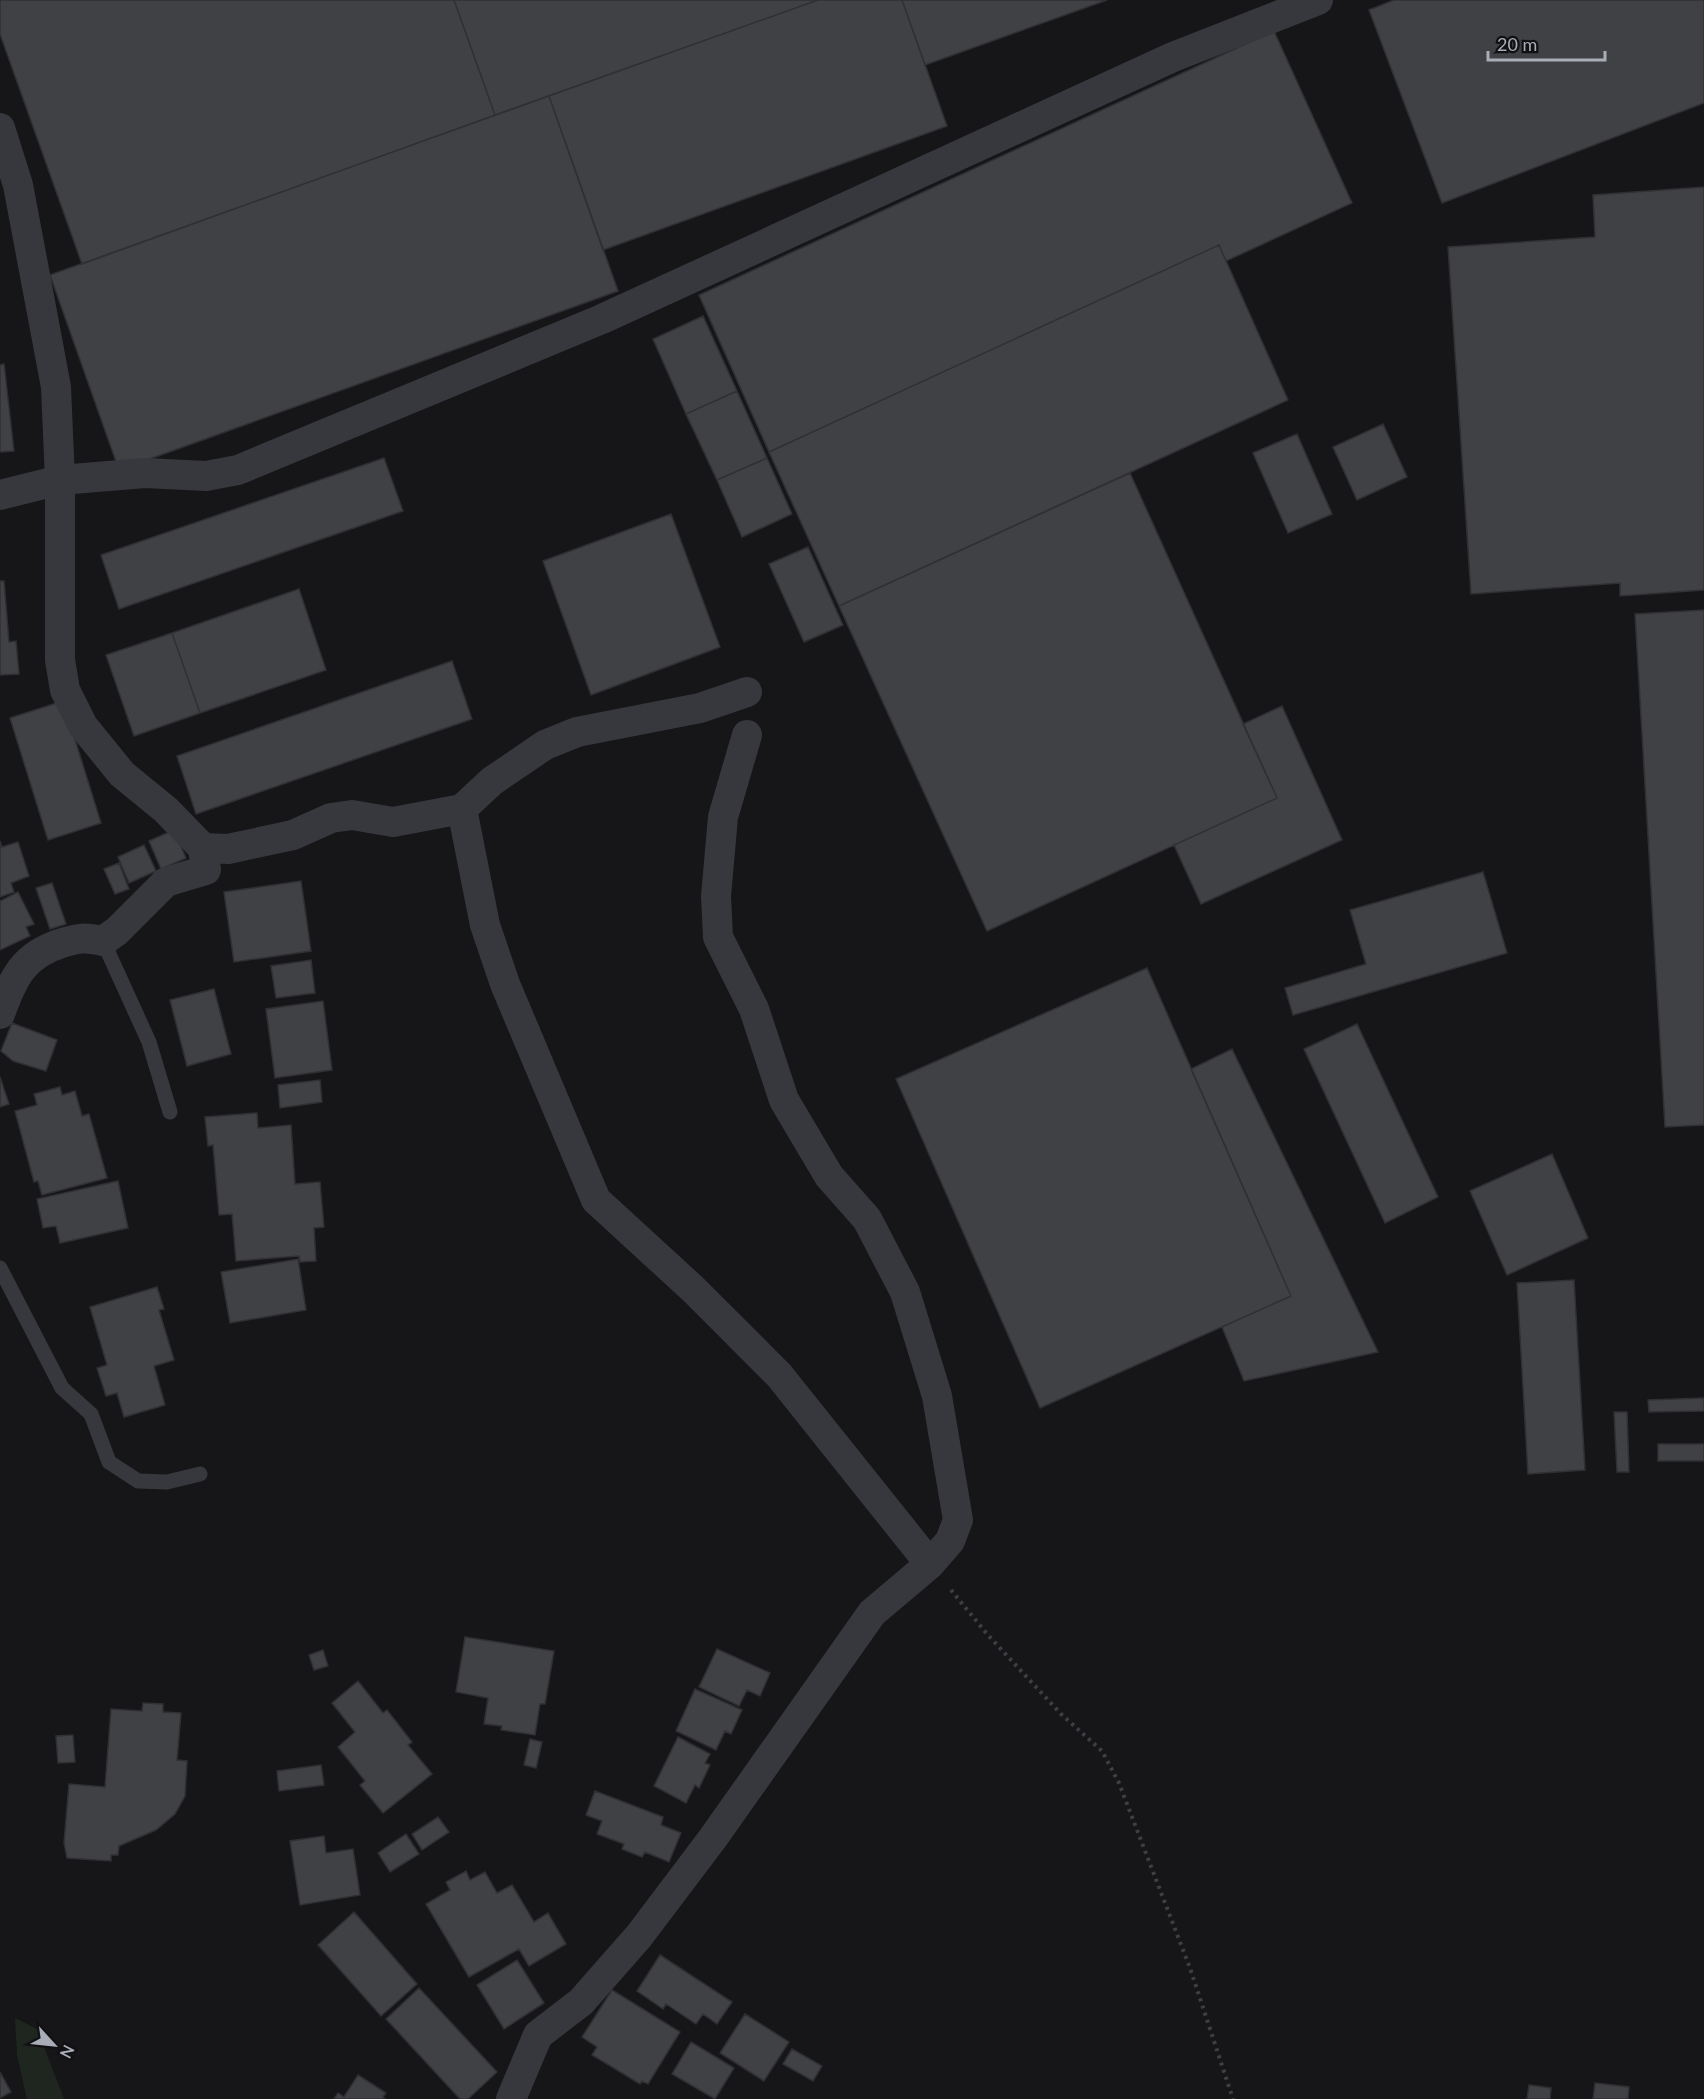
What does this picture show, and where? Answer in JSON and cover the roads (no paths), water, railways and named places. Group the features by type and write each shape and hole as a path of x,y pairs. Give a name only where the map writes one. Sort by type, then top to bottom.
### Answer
{"street":[{"path":"0,495 60,480 145,473 206,476 238,470 602,319 1173,57 1318,0"},
{"path":"0,128 18,185 56,387 60,480 60,660 65,690 83,726 122,774 166,810 203,848 206,870 166,882 117,931 103,941 84,937 43,949 24,964 8,990 0,1014"},
{"path":"203,848 239,847 293,835 331,818 352,815 393,822 462,809 492,781 544,745 577,732 700,708 747,692"},
{"path":"511,2099 538,2035 581,2002 639,1936 719,1829 872,1613 930,1564 950,1541 958,1520 937,1396 905,1292 867,1219 829,1176 784,1100 754,1009 718,937 716,896 723,817 747,735"},
{"path":"462,809 485,925 505,984 596,1200 693,1289 779,1375 930,1564"}],"lane":[{"path":"103,941 149,1042 170,1112"},
{"path":"0,1268 62,1388 91,1414 109,1462 138,1481 167,1482 200,1474"}]}
